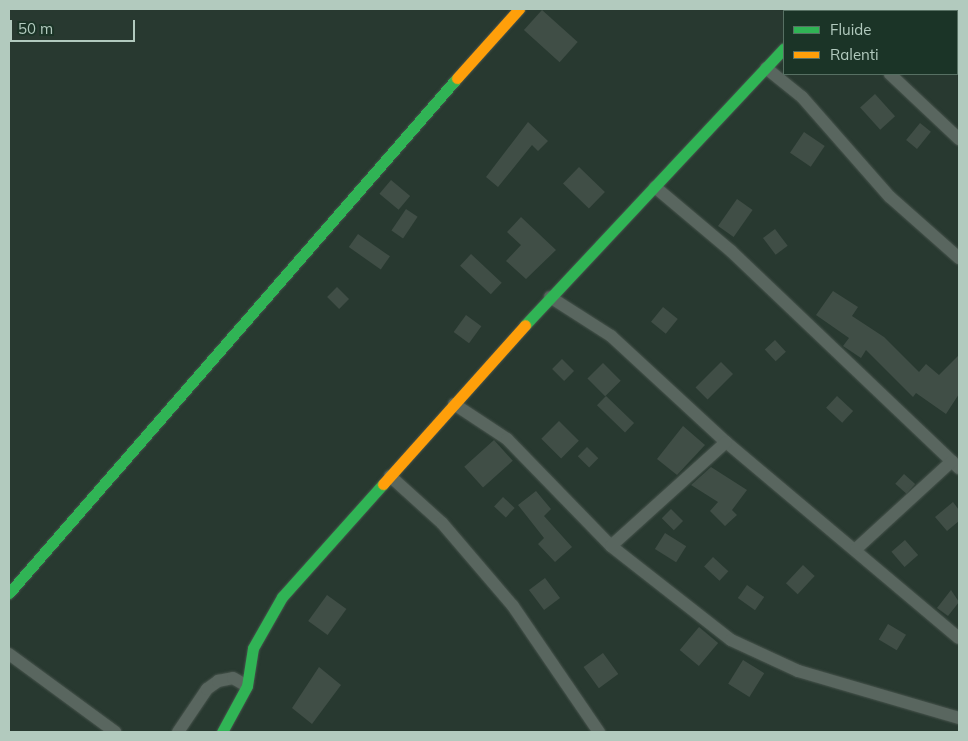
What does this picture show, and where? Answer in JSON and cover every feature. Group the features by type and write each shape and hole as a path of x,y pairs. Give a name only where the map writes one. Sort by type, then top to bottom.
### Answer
{"main road":[{"path":"9,593 433,109 474,54 519,9"},
{"path":"222,732 247,686 253,648 282,597 550,297 783,49"}],"street":[{"path":"766,68 802,97 890,197 959,258"},
{"path":"891,75 959,139"},
{"path":"655,187 731,251 956,465 856,549"},
{"path":"550,297 611,336 726,442 856,549 959,638"},
{"path":"454,404 507,439 611,546 700,619 771,660 832,683 959,718"},
{"path":"611,546 726,442"},
{"path":"390,476 442,523 513,606 599,732"},
{"path":"9,654 115,732"},
{"path":"178,732 207,690 218,681 233,678 247,686"}],"building":[{"path":"542,10 578,42 560,62 524,30"},
{"path":"875,94 895,116 880,130 860,107"},
{"path":"528,122 548,141 538,151 532,145 498,187 486,177"},
{"path":"920,123 931,132 917,149 906,140"},
{"path":"804,132 825,146 811,167 790,153"},
{"path":"579,167 605,192 589,209 563,184"},
{"path":"391,180 410,196 399,210 379,194"},
{"path":"737,199 753,210 734,237 718,226"},
{"path":"406,209 418,217 403,238 391,231"},
{"path":"521,217 556,250 526,279 506,261 521,245 507,232"},
{"path":"775,229 788,246 776,255 763,238"},
{"path":"358,234 390,256 381,269 349,247"},
{"path":"471,254 502,283 491,294 460,266"},
{"path":"337,287 349,299 339,309 327,297"},
{"path":"833,291 858,307 852,316 884,337 919,372 926,364 939,375 959,355 959,394 946,414 916,393 913,397 866,350 861,358 843,346 849,338 816,315"},
{"path":"663,307 678,319 666,334 651,322"},
{"path":"466,315 481,326 469,343 454,332"},
{"path":"775,340 786,352 776,361 765,350"},
{"path":"562,359 574,371 564,381 552,369"},
{"path":"721,362 733,374 708,399 696,387"},
{"path":"603,363 621,381 605,396 587,379"},
{"path":"606,396 634,423 625,432 597,405"},
{"path":"837,396 853,411 842,423 826,408"},
{"path":"559,421 579,441 561,458 541,439"},
{"path":"683,426 705,445 677,475 657,459"},
{"path":"494,440 513,461 483,488 464,467"},
{"path":"587,447 598,458 589,468 578,456"},
{"path":"711,467 747,490 732,510 737,515 725,526 710,511 718,502 691,485"},
{"path":"904,474 915,484 906,494 895,484"},
{"path":"536,491 551,509 544,516 572,547 555,562 538,544 544,538 518,505"},
{"path":"503,497 515,508 506,517 494,507"},
{"path":"953,502 959,510 959,521 947,531 935,517"},
{"path":"671,509 683,521 674,530 662,518"},
{"path":"665,533 686,546 676,562 655,549"},
{"path":"905,540 918,555 905,567 891,552"},
{"path":"713,557 728,571 719,581 704,567"},
{"path":"803,565 815,576 798,594 786,583"},
{"path":"545,578 560,598 544,610 529,590"},
{"path":"747,585 764,597 755,610 738,598"},
{"path":"951,590 959,602 948,616 937,608"},
{"path":"327,595 346,609 328,635 308,621"},
{"path":"888,624 906,635 897,650 879,639"},
{"path":"699,627 718,643 699,666 680,650"},
{"path":"603,653 618,674 599,688 584,667"},
{"path":"743,660 764,673 749,697 728,684"},
{"path":"319,667 341,685 312,724 292,708"}],"traffic: fast":[{"path":"525,325 783,49"},
{"path":"9,593 457,78"},
{"path":"222,732 247,686 253,648 282,597 383,484"}],"traffic: slow":[{"path":"457,78 519,9"},
{"path":"383,484 525,325"}]}
